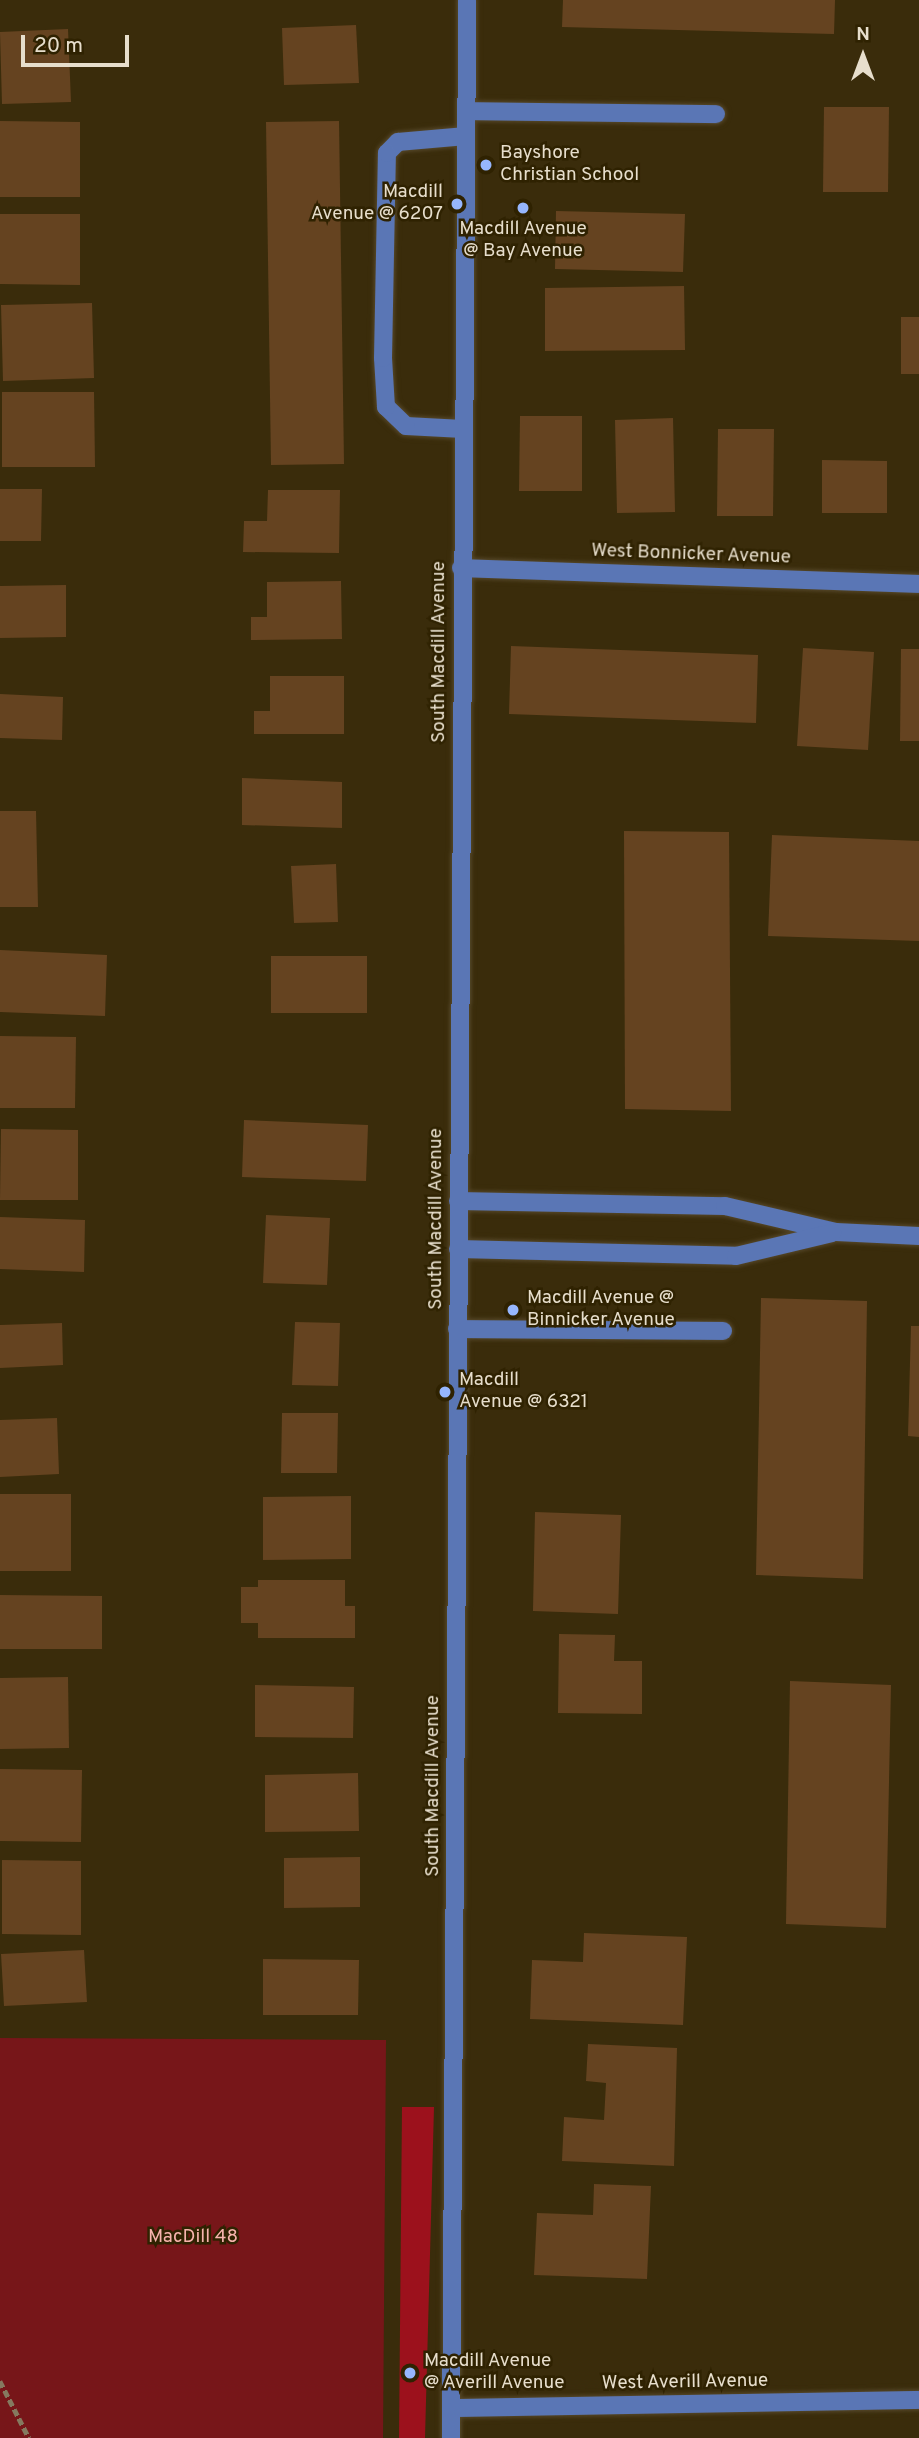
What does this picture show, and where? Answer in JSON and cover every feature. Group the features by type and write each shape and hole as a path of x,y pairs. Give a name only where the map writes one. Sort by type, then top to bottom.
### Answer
{"street":[{"name":"South Macdill Avenue","path":"451,2438 461,568 467,0"},
{"path":"466,111 716,114"},
{"path":"463,429 406,426 386,407 383,358 387,153 398,142 466,136"},
{"name":"West Bonnicker Avenue","path":"461,568 919,583"},
{"path":"458,1201 725,1206 836,1232 919,1236"},
{"path":"458,1249 736,1256 836,1232"},
{"path":"457,1329 723,1331"},
{"name":"West Averill Avenue","path":"452,2408 919,2400"}],"path":[{"path":"0,2381 29,2438"}],"green space":[{"name":"MacDill 48","path":"0,2038 386,2040 383,2438 0,2438"}],"shaded area":[{"path":"402,2107 434,2107 425,2438 399,2438"}],"building":[{"path":"563,0 835,0 834,34 562,27"},
{"path":"356,25 359,83 284,85 282,28"},
{"path":"68,29 71,102 2,104 0,32"},
{"path":"824,107 889,107 888,192 823,192"},
{"path":"0,121 80,122 80,197 0,197"},
{"path":"339,121 344,464 271,465 266,122"},
{"path":"556,211 685,214 683,272 555,269"},
{"path":"0,214 80,214 80,285 0,284"},
{"path":"684,286 685,350 545,351 545,288"},
{"path":"92,303 94,378 3,381 1,305"},
{"path":"901,317 919,317 919,374 901,374"},
{"path":"2,392 94,392 95,467 2,467"},
{"path":"520,416 582,416 582,491 519,491"},
{"path":"673,418 675,512 617,513 615,420"},
{"path":"718,429 774,429 773,516 717,516"},
{"path":"822,460 887,461 887,513 822,513"},
{"path":"0,489 42,489 41,541 0,541"},
{"path":"268,490 340,490 339,553 243,552 244,521 267,521"},
{"path":"341,581 342,639 251,640 251,617 267,617 267,582"},
{"path":"66,585 66,637 0,638 0,586"},
{"path":"511,646 758,655 756,723 509,714"},
{"path":"803,648 874,652 868,750 797,746"},
{"path":"901,649 919,649 919,741 900,741"},
{"path":"270,676 344,676 344,734 254,734 254,711 270,711"},
{"path":"0,694 63,697 62,740 0,738"},
{"path":"242,778 342,782 342,828 242,825"},
{"path":"0,811 36,811 38,907 0,907"},
{"path":"624,831 729,832 731,1111 625,1109"},
{"path":"772,835 919,841 919,941 768,936"},
{"path":"336,864 338,922 294,923 291,866"},
{"path":"0,950 107,955 105,1016 0,1012"},
{"path":"271,956 367,956 367,1013 271,1013"},
{"path":"0,1036 76,1037 75,1108 0,1108"},
{"path":"244,1120 368,1125 366,1181 242,1177"},
{"path":"1,1129 78,1130 78,1200 0,1200"},
{"path":"266,1215 330,1218 327,1285 263,1283"},
{"path":"0,1217 85,1220 84,1272 0,1269"},
{"path":"761,1298 867,1301 863,1579 756,1575"},
{"path":"295,1322 340,1323 338,1386 292,1385"},
{"path":"62,1323 63,1365 0,1368 0,1325"},
{"path":"911,1326 919,1326 919,1437 908,1436"},
{"path":"282,1413 338,1413 337,1473 281,1473"},
{"path":"57,1418 59,1474 0,1477 0,1420"},
{"path":"0,1494 71,1494 71,1571 0,1571"},
{"path":"351,1496 351,1559 263,1560 263,1497"},
{"path":"535,1512 621,1515 618,1614 533,1611"},
{"path":"258,1580 345,1580 345,1606 355,1606 355,1638 258,1638 258,1623 241,1623 241,1587 258,1587"},
{"path":"0,1595 102,1596 102,1649 0,1649"},
{"path":"559,1634 615,1635 614,1661 642,1661 642,1714 558,1713"},
{"path":"68,1677 69,1748 0,1749 0,1678"},
{"path":"790,1681 891,1685 886,1928 786,1924"},
{"path":"255,1685 354,1687 353,1738 255,1737"},
{"path":"0,1769 82,1770 81,1842 0,1841"},
{"path":"358,1773 359,1831 265,1832 265,1775"},
{"path":"360,1857 360,1907 284,1908 284,1858"},
{"path":"2,1860 81,1861 81,1935 2,1934"},
{"path":"584,1933 687,1937 683,2025 530,2019 532,1960 583,1962"},
{"path":"84,1950 87,2002 4,2006 1,1954"},
{"path":"263,1959 359,1960 358,2015 263,2015"},
{"path":"588,2044 677,2048 674,2166 562,2161 564,2117 604,2120 606,2083 586,2081"},
{"path":"594,2184 651,2186 647,2279 534,2275 537,2213 593,2215"}],"place":[{"name":"Bayshore Christian School","path":"486,165"},
{"name":"Macdill Avenue @ 6207","path":"457,204"},
{"name":"Macdill Avenue @ Bay Avenue","path":"523,208"},
{"name":"Macdill Avenue @ Binnicker Avenue","path":"513,1310"},
{"name":"Macdill Avenue @ 6321","path":"445,1392"},
{"name":"Macdill Avenue @ Averill Avenue","path":"410,2373"}]}
